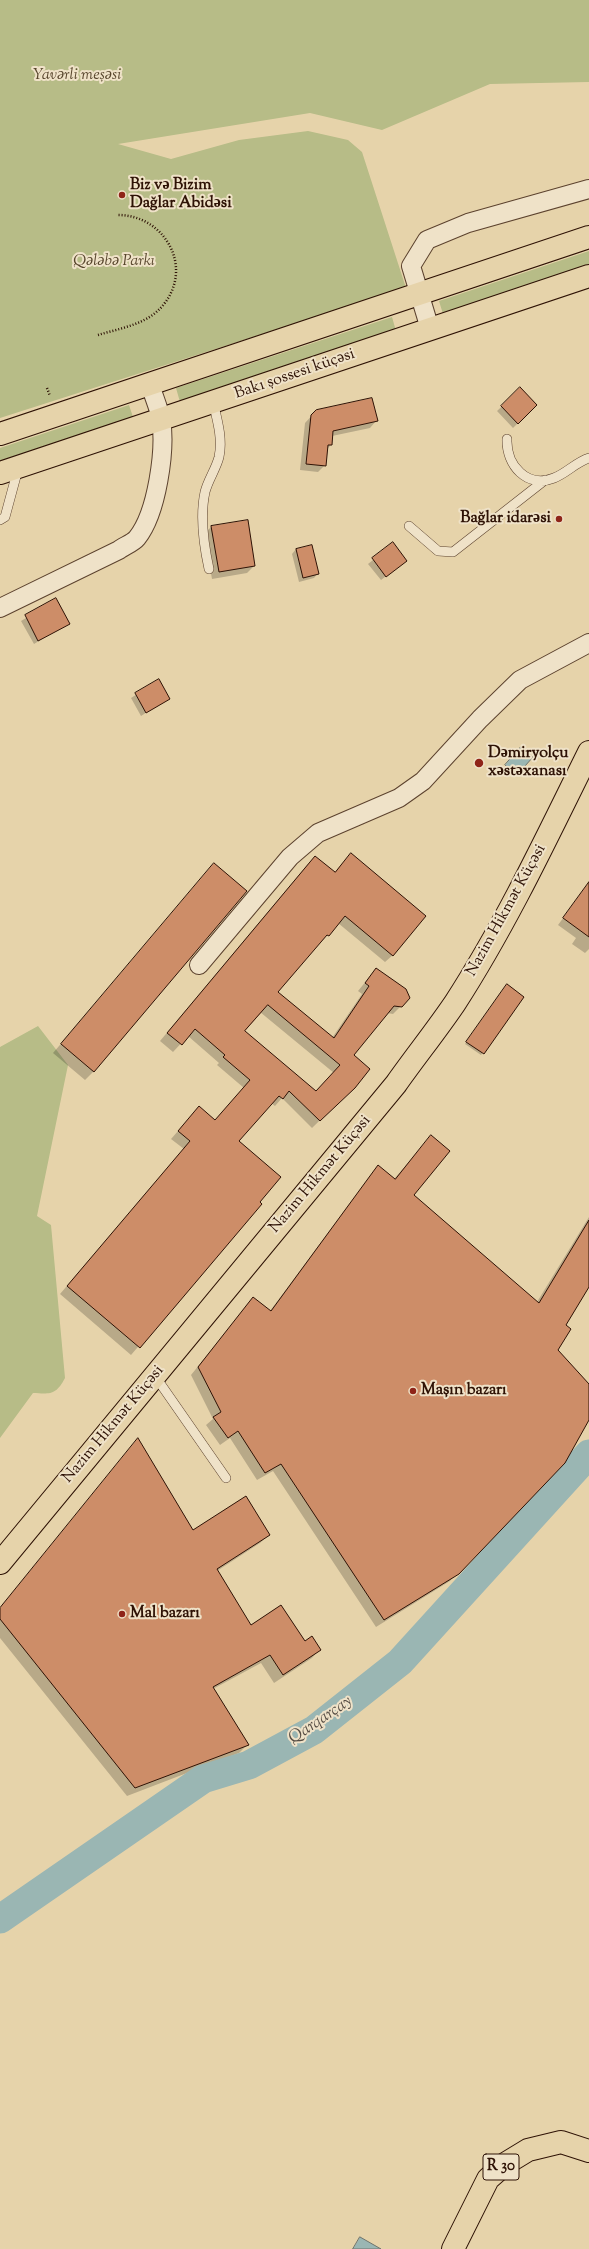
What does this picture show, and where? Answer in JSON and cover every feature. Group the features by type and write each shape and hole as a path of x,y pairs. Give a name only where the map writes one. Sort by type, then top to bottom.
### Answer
{"main road":[{"path":"0,434 589,237"},
{"name":"Bakı şossesi küçəsi","path":"9,470 589,276"},
{"name":"Nazim Hikmət Küçəsi","path":"0,1563 396,1084 454,1003 537,858 589,752"},
{"name":"R 30","path":"453,2249 488,2179 505,2164 528,2150 560,2142 589,2150"}],"street":[{"path":"430,329 418,294 411,266 427,240 468,223 589,188"},
{"path":"0,608 119,550 136,539 146,523 160,469 161,419 150,384"},
{"path":"199,965 290,857 318,833 399,798 423,781 480,719 520,680 589,643"}],"lane":[{"path":"209,569 206,555 204,507 206,492 219,457 220,434 213,402"},
{"path":"507,439 509,457 519,472 527,478 545,480 554,478 589,458"},
{"path":"0,520 5,517 9,470"},
{"path":"409,526 438,551 453,552 545,480"},
{"path":"155,1376 226,1478"}],"path":[{"path":"98,335 141,322 152,315 164,305 169,296 176,272 176,262 170,248 164,236 154,225 133,215 118,215"},
{"path":"47,388 50,396"}],"green space":[{"path":"0,0 589,0 589,82 490,84 382,130 310,113 118,144 171,159 239,140 308,131 348,140 362,152 406,288 0,418"},
{"path":"589,251 589,265 443,314 439,301"},
{"path":"392,317 396,331 180,402 176,388"},
{"path":"129,405 134,420 0,464 0,448"},
{"path":"38,1026 68,1065 37,1216 51,1225 65,1378 59,1388 52,1392 33,1393 0,1438 0,1047"}],"water":[{"path":"521,747 533,757 517,775 505,765"},
{"path":"360,2237 381,2249 353,2249"}],"building":[{"path":"520,387 537,405 518,424 501,406"},
{"path":"372,398 378,421 333,431 332,445 328,445 326,466 306,464 311,415 316,410"},
{"path":"248,520 255,566 219,572 211,526"},
{"path":"393,542 407,561 386,577 372,558"},
{"path":"312,545 319,574 303,578 296,549"},
{"path":"56,598 70,624 38,641 25,615"},
{"path":"159,679 170,699 146,713 135,693"},
{"path":"351,853 426,916 393,956 345,916 329,936 327,935 278,992 334,1038 369,986 365,983 376,968 406,989 410,998 402,1007 394,1006 354,1055 370,1069 355,1088 320,1121 289,1091 283,1099 279,1096 239,1141 281,1177 260,1202 262,1204 140,1348 67,1286 190,1141 178,1131 199,1106 215,1120 250,1080 223,1057 225,1055 195,1029 182,1045 167,1033 315,856 335,872","holes":["268,1005 340,1065 316,1091 245,1031"]},
{"path":"214,863 247,891 94,1072 61,1044"},
{"path":"589,882 589,937 563,918"},
{"path":"507,984 524,997 484,1054 466,1042"},
{"name":"Maşın bazarı","path":"431,1135 450,1151 414,1195 539,1303 589,1220 589,1287 566,1325 571,1329 558,1350 589,1384 589,1420 565,1463 459,1574 384,1620 281,1464 265,1473 238,1431 228,1438 213,1417 221,1412 198,1367 253,1297 271,1311 378,1165 395,1179"},
{"name":"Mal bazarı","path":"138,1438 193,1530 246,1496 270,1535 217,1569 251,1625 281,1605 305,1641 312,1636 321,1650 283,1675 270,1655 213,1687 249,1745 135,1788 0,1619 0,1608"}],"waterway":[{"name":"Qarqarçay","path":"0,1919 203,1779 249,1765 314,1730 400,1662 589,1454"}],"place":[{"name":"Biz və Bizim Dağlar Abidəsi","path":"122,195"},
{"name":"Bağlar idarəsi","path":"559,519"},
{"name":"Dəmiryolçu xəstəxanası","path":"479,763"},
{"name":"Maşın bazarı","path":"413,1391"},
{"name":"Mal bazarı","path":"122,1614"}],"park label":[{"name":"Yavərli meşəsi","path":"77,76"},
{"name":"Qələbə Parkı","path":"114,262"}]}
